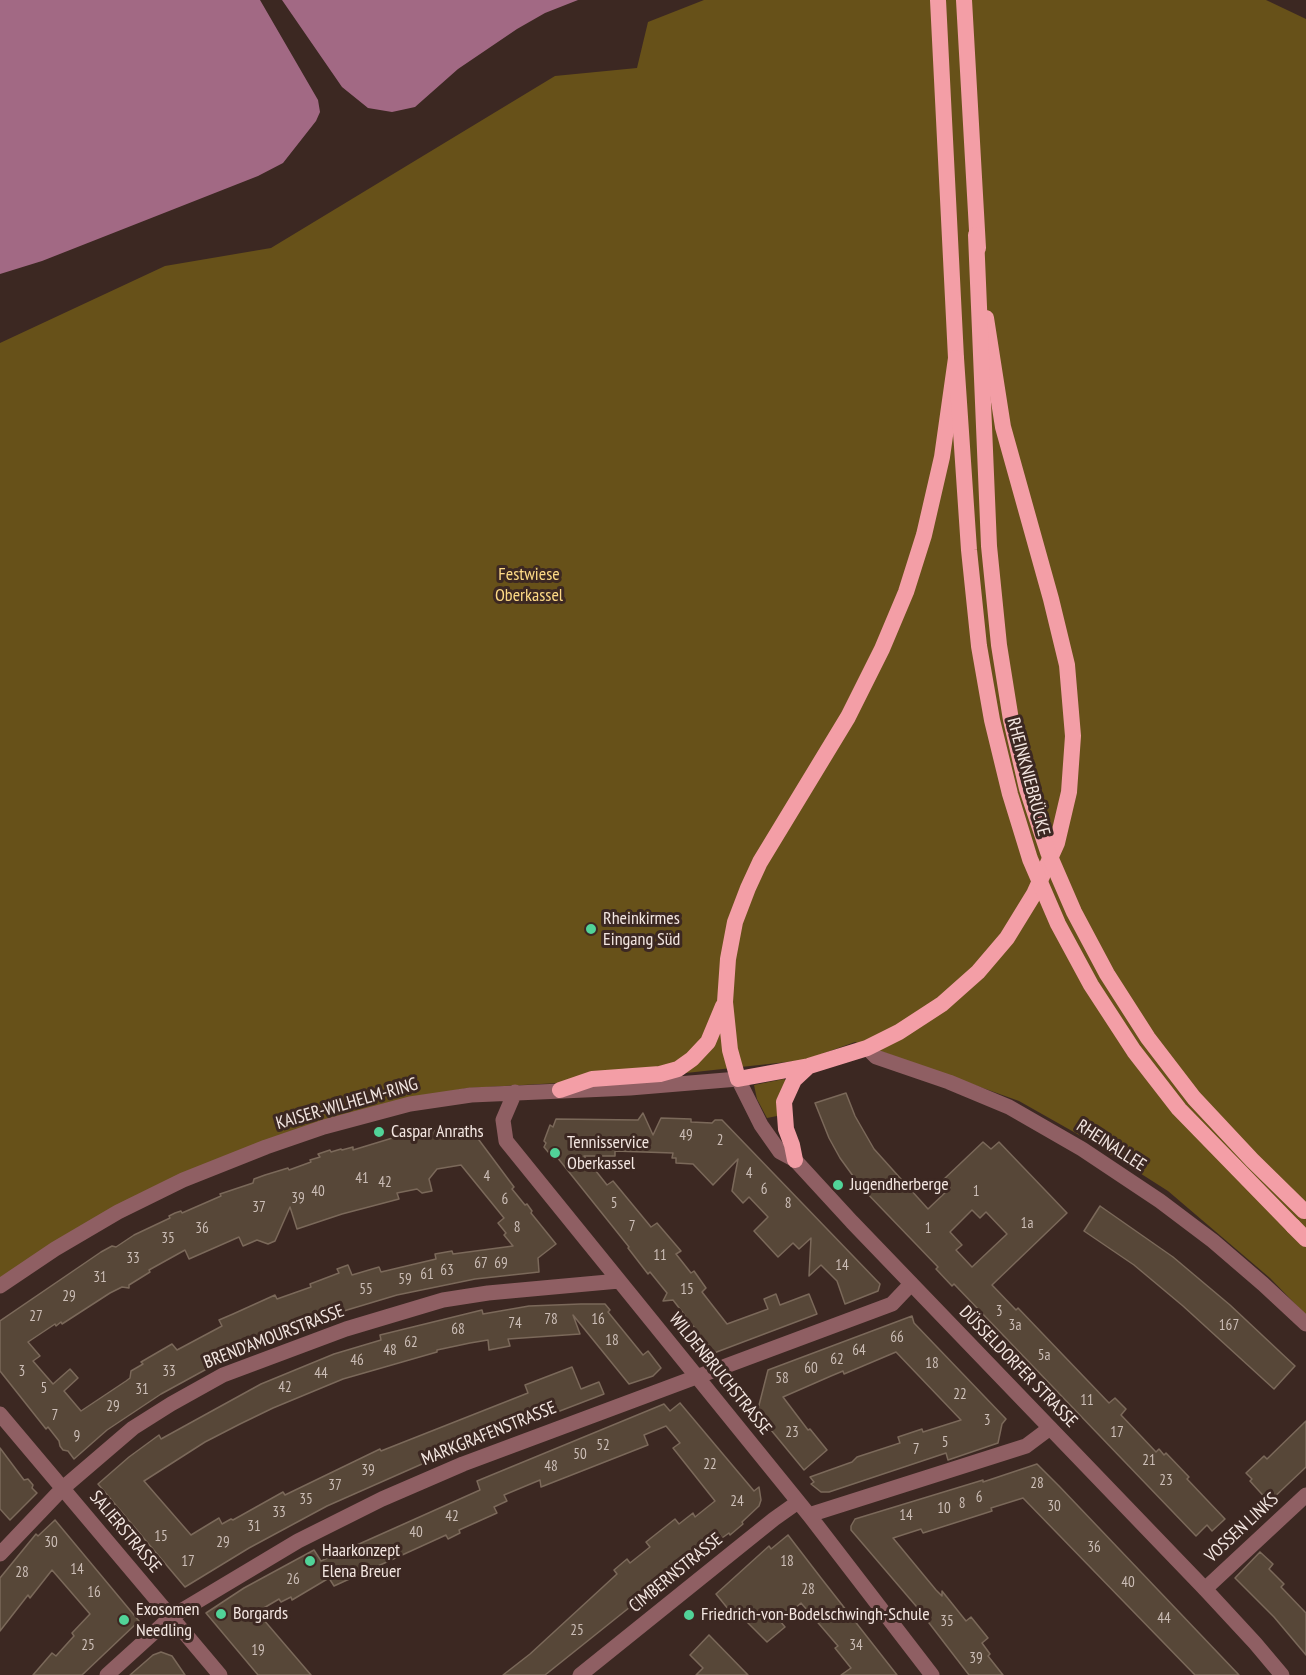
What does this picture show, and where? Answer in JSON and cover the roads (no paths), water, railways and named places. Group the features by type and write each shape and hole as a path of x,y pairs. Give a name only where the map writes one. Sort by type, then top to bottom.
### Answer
{"highway":[{"name":"RHEINKNIEBRÜCKE","path":"938,0 956,358 969,550 979,646 992,720 1010,794 1030,859 1058,924 1091,985 1134,1051 1179,1109 1306,1239"},
{"path":"956,358 942,457 924,535 906,592 882,649 848,717 760,862 735,922 728,959 725,1002 730,1050 738,1079 809,1066 867,1048 899,1032 942,1004 978,972 1007,938 1034,894 1057,843 1069,792 1073,736 1067,665 1003,428 990,348 976,235 964,0"},
{"name":"RHEINKNIEBRÜCKE","path":"976,235 989,546 999,645 1011,720 1027,789 1048,852 1074,912 1107,974 1148,1038 1194,1098 1305,1212"},
{"path":"560,1090 592,1078 660,1074 678,1069 692,1059 708,1042 725,1002"},
{"path":"795,1160 786,1129 784,1102 794,1080 809,1066"}],"street":[{"name":"RHEINALLEE","path":"867,1048 876,1057 992,1099 1082,1149 1160,1201 1213,1241 1306,1324"},
{"name":"KAISER-WILHELM-RING","path":"0,1286 55,1249 118,1212 183,1180 266,1147 324,1128 410,1104 471,1095 630,1088 738,1079"},
{"name":"DÜSSELDORFER STRASSE","path":"738,1079 761,1125 780,1152 795,1160 1205,1590 1282,1675"},
{"name":"WILDENBRUCHSTRASSE","path":"515,1092 503,1119 506,1141 809,1515 932,1675"},
{"name":"BREND'AMOURSTRASSE","path":"0,1554 63,1488 133,1428 223,1375 355,1326 443,1300 500,1291 619,1281"},
{"name":"MARKGRAFENSTRASSE","path":"107,1675 171,1617 298,1541 382,1499 463,1464 696,1375 892,1304 911,1284"},
{"name":"SALIERSTRASSE","path":"0,1414 220,1675"},
{"path":"809,1515 1026,1446 1050,1428"},
{"name":"VOSSEN LINKS","path":"1205,1590 1306,1496"},
{"name":"CIMBERNSTRASSE","path":"580,1675 798,1502"}],"place":[{"name":"Rheinkirmes Eingang Süd","path":"591,929"},
{"name":"Caspar Anraths","path":"379,1132"},
{"name":"Tennisservice Oberkassel","path":"555,1153"},
{"name":"Jugendherberge","path":"838,1185"},
{"name":"Haarkonzept Elena Breuer","path":"310,1561"},
{"name":"Borgards","path":"221,1614"},
{"name":"Friedrich-von-Bodelschwingh-Schule","path":"689,1615"},
{"name":"Exosomen Needling","path":"124,1620"}],"park label":[{"name":"Festwiese Oberkassel","path":"529,585"}]}
